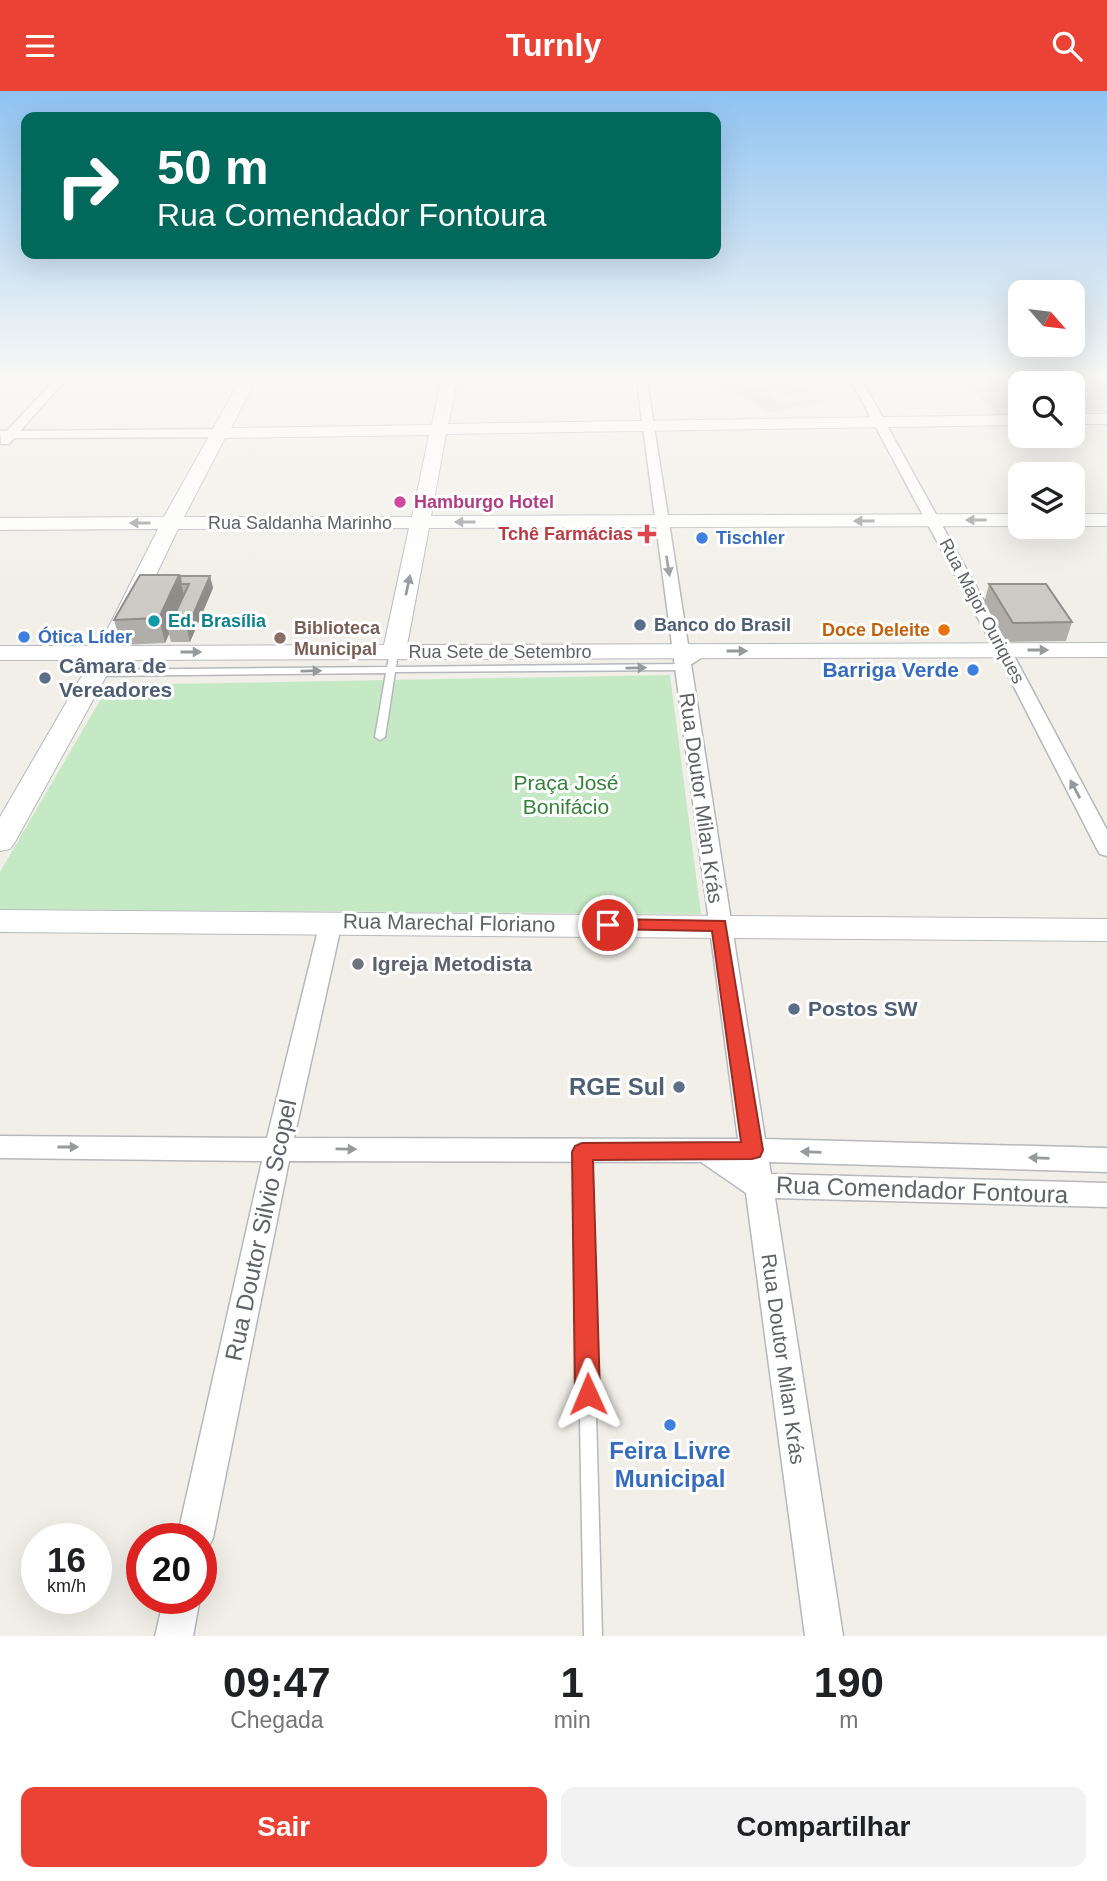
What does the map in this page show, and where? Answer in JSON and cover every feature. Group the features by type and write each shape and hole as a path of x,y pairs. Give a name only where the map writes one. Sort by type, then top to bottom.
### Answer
{"main road":[{"path":"0,842 101,663 212,447"},
{"path":"393,661 436,447"},
{"name":"Rua Saldanha Marinho","path":"0,524 1008,520"},
{"path":"1085,520 1107,520"},
{"name":"Rua Sete de Setembro","path":"0,653 101,663 682,659 707,651 1107,650"},
{"name":"Rua Marechal Floriano","path":"0,921 1107,930"}],"street":[{"name":"Rua Doutor Milan Krás","path":"650,447 824,1636"},
{"name":"Rua Major Ouriques","path":"894,447 1107,849"},
{"name":"Rua Doutor Silvio Scopel","path":"198,1523 278,1148 331,922"},
{"name":"Rua Comendador Fontoura","path":"0,1147 582,1152 752,1150 1107,1160"},
{"name":"Rua Comendador Fontoura","path":"706,1151 758,1186 1107,1195"},
{"path":"932,1155 942,1191"},
{"path":"174,1636 179,1614"}],"lane":[{"path":"380,737 393,661"},
{"path":"582,1152 593,1636"}],"green space":[{"name":"Praça José Bonifácio","path":"670,675 701,914 0,909 0,872 109,685"}],"building":[{"path":"140,575 179,575 159,618 114,620"},
{"path":"180,576 210,576 187,629 168,629 189,584 181,584"},
{"path":"989,584 1046,584 1072,622 1013,623"}],"place":[{"name":"Hamburgo Hotel","path":"400,502"},
{"name":"Tchê Farmácias","path":"647,534"},
{"name":"Tischler","path":"702,538"},
{"name":"Ed. Brasília","path":"154,621"},
{"name":"Banco do Brasil","path":"640,625"},
{"name":"Doce Deleite","path":"944,630"},
{"name":"Ótica Líder","path":"24,637"},
{"name":"Biblioteca Municipal","path":"280,638"},
{"name":"Barriga Verde","path":"973,670"},
{"name":"Câmara de Vereadores","path":"45,678"},
{"name":"Igreja Metodista","path":"358,964"},
{"name":"Postos SW","path":"794,1009"},
{"name":"RGE Sul","path":"679,1087"},
{"name":"Feira Livre Municipal","path":"670,1425"}],"route":[{"path":"588,1394 582,1152 752,1150 719,926 608,925"}]}
